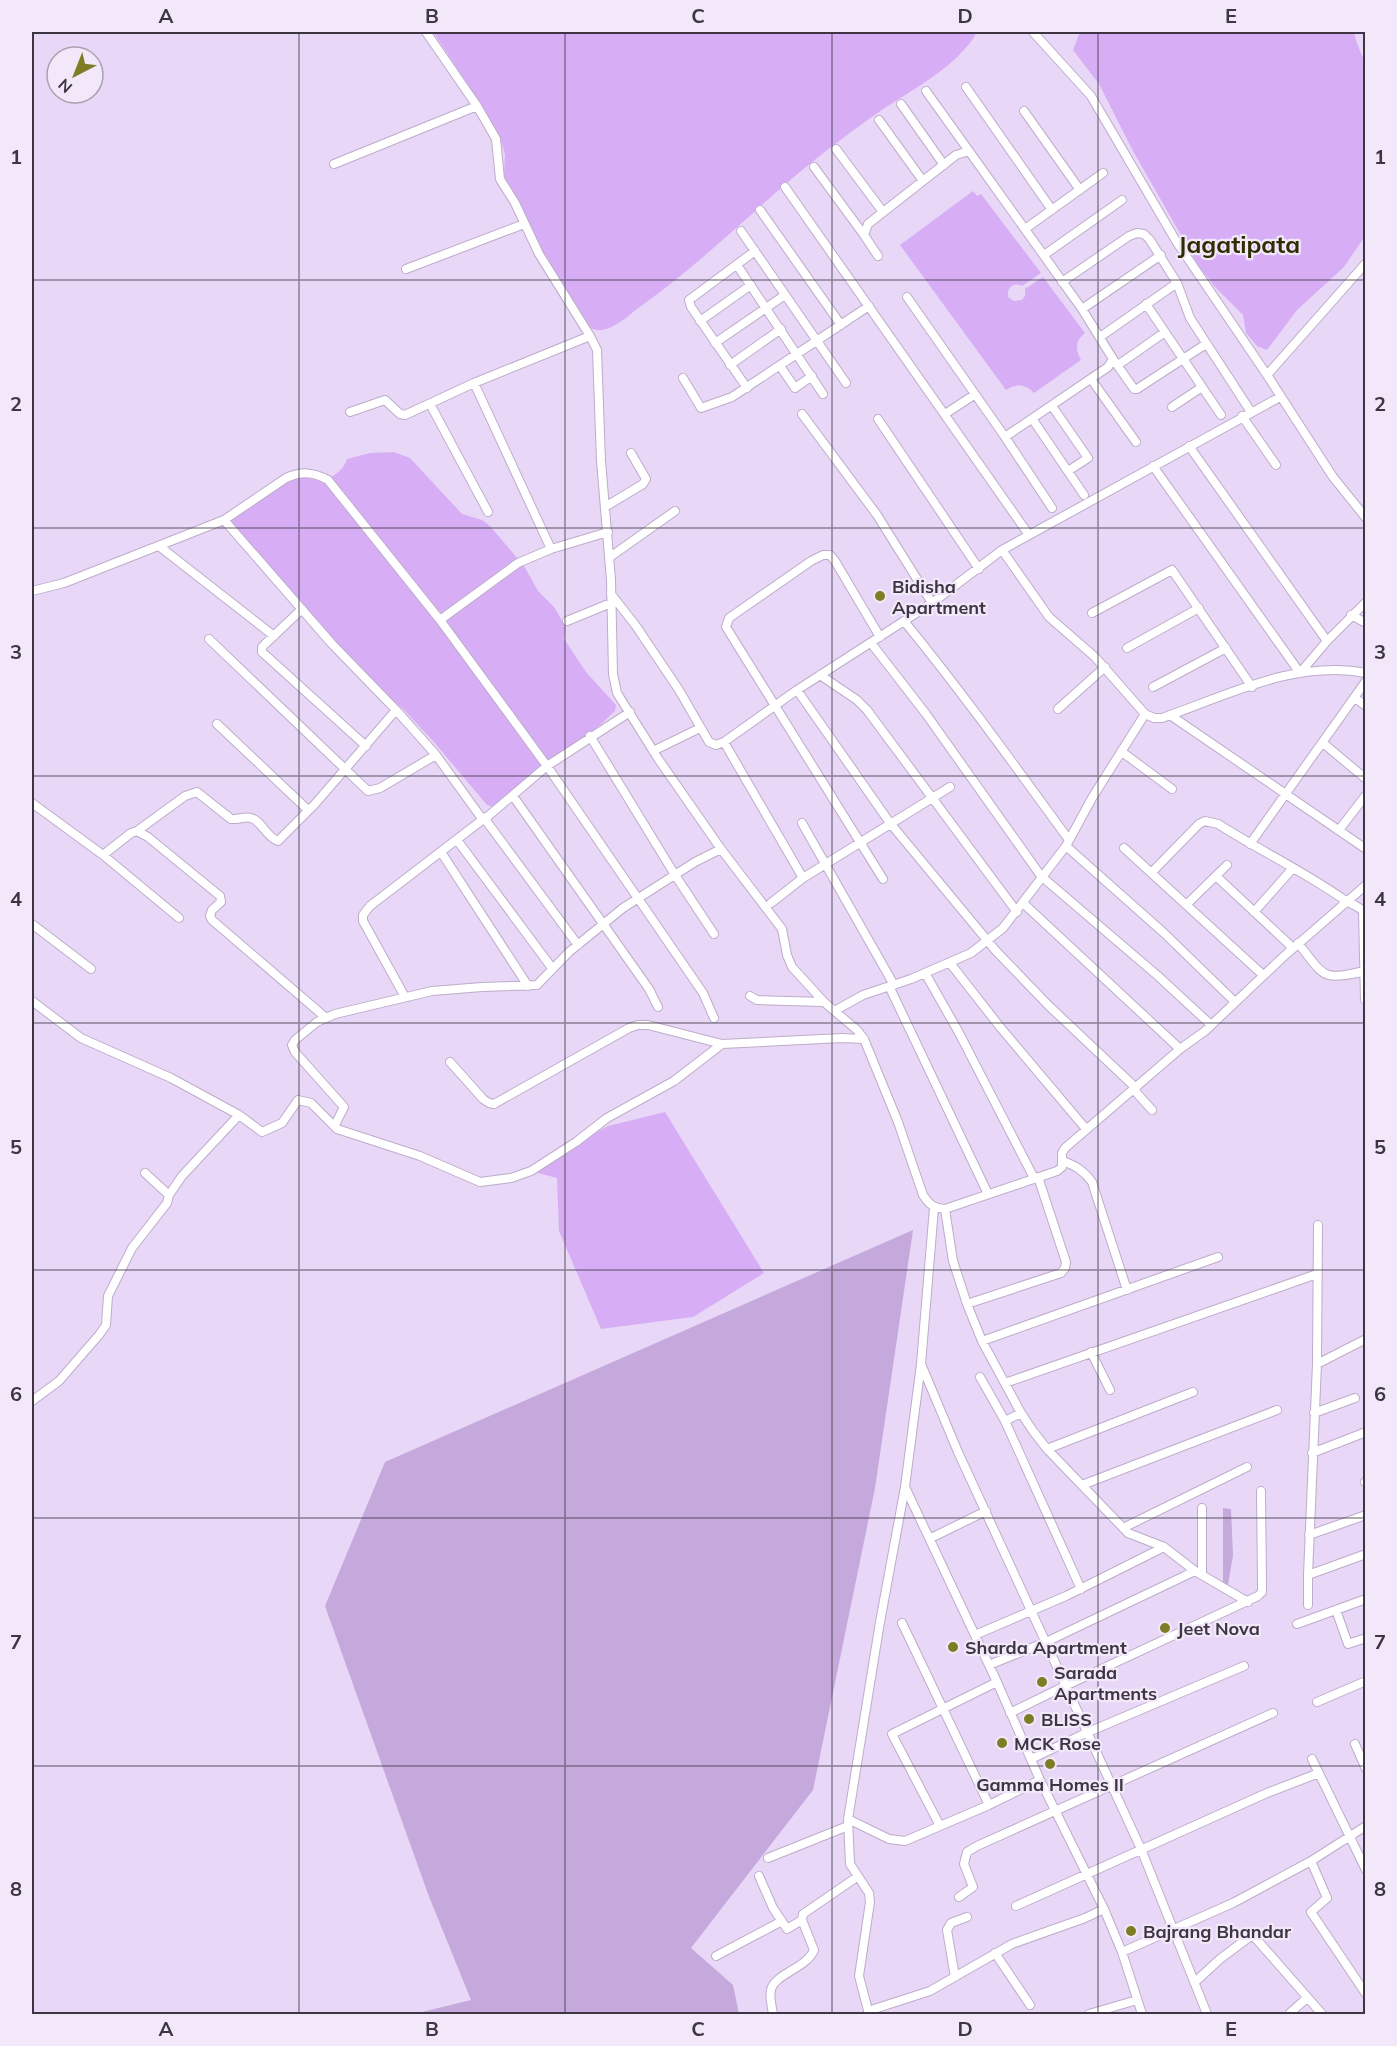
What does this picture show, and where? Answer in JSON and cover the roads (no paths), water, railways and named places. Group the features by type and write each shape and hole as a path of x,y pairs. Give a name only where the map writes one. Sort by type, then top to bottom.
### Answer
{"street":[{"path":"426,32 477,106 496,139 500,179 515,203 552,276 597,350 601,461 610,557 614,684 622,702 653,751 782,929 792,967 824,1002 836,1010 864,1039 898,1122 923,1195 934,1208 945,1209 1057,1171 1062,1167 1062,1153 1065,1148 1211,1025 1263,975 1365,885"},
{"path":"1033,32 1090,96 1176,241 1333,477 1365,518"},
{"path":"966,87 1052,210"},
{"path":"926,91 1082,309 1134,389 1206,344"},
{"path":"901,105 944,165"},
{"path":"334,164 477,106"},
{"path":"1024,111 1080,190"},
{"path":"879,120 923,181"},
{"path":"836,149 883,212"},
{"path":"864,235 868,224 883,212 956,156 969,151"},
{"path":"814,167 878,255"},
{"path":"1026,229 1103,173"},
{"path":"785,188 1029,535"},
{"path":"1044,255 1122,200"},
{"path":"760,210 841,325"},
{"path":"406,269 524,224"},
{"path":"741,231 846,382"},
{"path":"1062,282 1129,236 1137,233 1144,234 1161,255 1177,283 1190,318 1276,465"},
{"path":"747,388 700,321 689,300 754,251"},
{"path":"1082,309 1161,255"},
{"path":"1267,375 1365,262"},
{"path":"737,265 823,394"},
{"path":"1100,337 1177,283"},
{"path":"700,321 751,285"},
{"path":"715,343 785,295"},
{"path":"907,297 1052,508"},
{"path":"1146,304 1221,415"},
{"path":"683,378 701,408 732,398 869,306"},
{"path":"730,364 781,330"},
{"path":"1005,437 1115,362 1165,332"},
{"path":"350,412 380,400 390,402 400,414 405,415 474,383 590,336"},
{"path":"780,366 795,388 812,376"},
{"path":"1091,379 1136,442"},
{"path":"474,383 551,549"},
{"path":"1172,407 1202,387"},
{"path":"945,414 974,395"},
{"path":"611,598 636,626 680,690 700,728 710,742 716,745 724,742 776,704 932,603 980,569 1002,550 1280,397"},
{"path":"430,404 488,512"},
{"path":"1053,406 1088,458 1068,471"},
{"path":"802,414 877,515 932,603"},
{"path":"878,419 980,569"},
{"path":"1033,420 1084,495"},
{"path":"1189,446 1327,641"},
{"path":"605,507 643,484 646,479 631,453"},
{"path":"1153,466 1300,674"},
{"path":"32,591 64,583 224,520 286,478 297,474 316,474 328,480 440,620 547,766 703,993 714,1018"},
{"path":"610,557 675,512"},
{"path":"224,520 332,644 436,755 578,945"},
{"path":"440,620 508,569 551,549 608,532"},
{"path":"159,546 274,636"},
{"path":"1002,550 1049,617 1105,667 1133,703 1145,714 1154,718 1300,674 1324,670 1365,673"},
{"path":"880,637 830,555 823,555 811,561 726,622 726,627 776,704 882,879"},
{"path":"1092,613 1172,570 1252,687"},
{"path":"567,621 611,598"},
{"path":"1300,674 1327,641 1365,602"},
{"path":"1127,648 1198,608"},
{"path":"302,609 262,647 262,652 366,746"},
{"path":"1351,615 1365,623"},
{"path":"904,621 993,736 1067,843 1235,1002"},
{"path":"209,639 363,789 373,791 436,755"},
{"path":"871,643 926,714 1041,876 1158,976 1211,1025"},
{"path":"1153,687 1226,648"},
{"path":"1058,709 1105,667"},
{"path":"820,675 867,710 1017,912"},
{"path":"1250,844 1365,681"},
{"path":"797,690 890,823 989,941 1024,982 1135,1089 1152,1110"},
{"path":"1354,698 1365,706"},
{"path":"103,855 192,792 201,794 231,819 246,817 255,820 275,841 281,840 396,710"},
{"path":"405,997 363,921 363,915 370,906 513,796 547,766 630,712"},
{"path":"836,1010 852,1000 950,963 989,941 1017,912 1067,843 1092,798 1145,714"},
{"path":"1170,715 1365,849"},
{"path":"217,724 308,810"},
{"path":"653,751 700,728"},
{"path":"590,736 714,934"},
{"path":"724,742 803,878"},
{"path":"1323,743 1365,779"},
{"path":"1122,752 1172,789"},
{"path":"771,903 803,878 950,787"},
{"path":"1339,830 1365,795"},
{"path":"513,796 604,923 649,989 658,1007"},
{"path":"32,803 103,855 179,918"},
{"path":"1151,873 1199,824 1205,821 1218,824 1347,902 1358,906 1363,911 1365,1000"},
{"path":"802,824 891,985 988,1194"},
{"path":"136,831 148,837 214,890 220,896 221,902 212,910 210,916 212,920 325,1017"},
{"path":"457,840 552,968"},
{"path":"1124,848 1263,975"},
{"path":"337,1129 336,1121 344,1107 295,1052 292,1045 325,1017 405,997 453,988 537,985 578,945 638,898 675,874 722,849"},
{"path":"441,852 528,986"},
{"path":"1186,905 1227,865"},
{"path":"1254,912 1293,868"},
{"path":"1216,876 1329,976 1342,977 1365,971"},
{"path":"1023,903 1180,1049"},
{"path":"32,924 91,969"},
{"path":"950,963 1000,1027 1086,1129"},
{"path":"925,974 1036,1178 1066,1262 1061,1273 967,1304"},
{"path":"750,996 757,1000 824,1002"},
{"path":"32,1000 81,1038 171,1078 239,1115 262,1132 282,1123 298,1100 311,1102 337,1129 420,1156 480,1182 511,1178 531,1171 576,1142 607,1118 675,1081 722,1044"},
{"path":"450,1062 483,1099 489,1104 494,1104 638,1025 648,1025 722,1044 864,1039"},
{"path":"32,1401 59,1381 106,1325 108,1296 132,1248 167,1203 169,1195 182,1176 239,1115"},
{"path":"1063,1161 1085,1172 1092,1182 1127,1290"},
{"path":"145,1173 169,1195"},
{"path":"934,1208 921,1364 905,1487 880,1622 848,1823 850,1864 868,1893 870,1902 860,1976 869,2013 930,1991 1012,1944 1104,1909"},
{"path":"945,1209 953,1261 982,1341 1021,1413 1047,1449 1128,1533 1164,1547 1198,1573 1248,1602"},
{"path":"1308,1605 1317,1364 1318,1225"},
{"path":"982,1341 1218,1257"},
{"path":"1005,1383 1317,1274"},
{"path":"1317,1364 1365,1339"},
{"path":"1091,1352 1110,1390"},
{"path":"921,1364 958,1452 1141,1849 1207,2014"},
{"path":"980,1377 1005,1421 1081,1589"},
{"path":"1047,1449 1193,1392"},
{"path":"1314,1413 1355,1398"},
{"path":"1083,1485 1277,1410"},
{"path":"1005,1421 1021,1413"},
{"path":"1312,1453 1365,1432"},
{"path":"1123,1528 1247,1467"},
{"path":"905,1487 931,1538 1040,1780 1104,1909 1122,1952 1142,2014"},
{"path":"1010,1713 1248,1602 1262,1592 1261,1491"},
{"path":"1198,1573 1202,1508"},
{"path":"931,1538 986,1511"},
{"path":"1309,1535 1365,1515"},
{"path":"975,1635 1081,1589 1164,1547"},
{"path":"1308,1575 1365,1554"},
{"path":"989,1665 1046,1642 1198,1573"},
{"path":"1297,1624 1365,1599"},
{"path":"1336,1610 1348,1644 1365,1638"},
{"path":"902,1623 989,1805"},
{"path":"1031,1759 1086,1733 1244,1666"},
{"path":"1317,1702 1365,1680"},
{"path":"940,1826 892,1734 997,1683"},
{"path":"959,1897 974,1887 964,1864 967,1852 1056,1809 1273,1713"},
{"path":"1355,1744 1365,1769"},
{"path":"1312,1759 1365,1870"},
{"path":"1016,1906 1267,1793 1319,1773"},
{"path":"768,1858 848,1823 896,1841 905,1841 1040,1780"},
{"path":"1122,1952 1233,1903 1311,1861 1365,1826"},
{"path":"1311,1861 1327,1898 1311,1912 1365,1994"},
{"path":"759,1876 773,1908 787,1929 802,1920"},
{"path":"773,2014 770,1993 772,1985 811,1958 814,1950 802,1920 803,1914 857,1877"},
{"path":"955,1977 947,1930 951,1923 967,1917"},
{"path":"716,1956 782,1921"},
{"path":"1195,1982 1220,1959 1252,1935 1322,2014"},
{"path":"995,1953 1030,2006"},
{"path":"1290,2013 1307,1998"},
{"path":"1094,2014 1137,2000"}],"place":[{"name":"Bidisha Apartment","path":"880,596"},
{"name":"Jeet Nova","path":"1165,1628"},
{"name":"Sharda Apartment","path":"953,1647"},
{"name":"Sarada Apartments","path":"1042,1682"},
{"name":"BLISS","path":"1029,1719"},
{"name":"MCK Rose","path":"1002,1743"},
{"name":"Gamma Homes II","path":"1050,1764"},
{"name":"Bajrang Bhandar","path":"1131,1931"}],"district":[{"name":"Jagatipata","path":"1239,244"}]}
